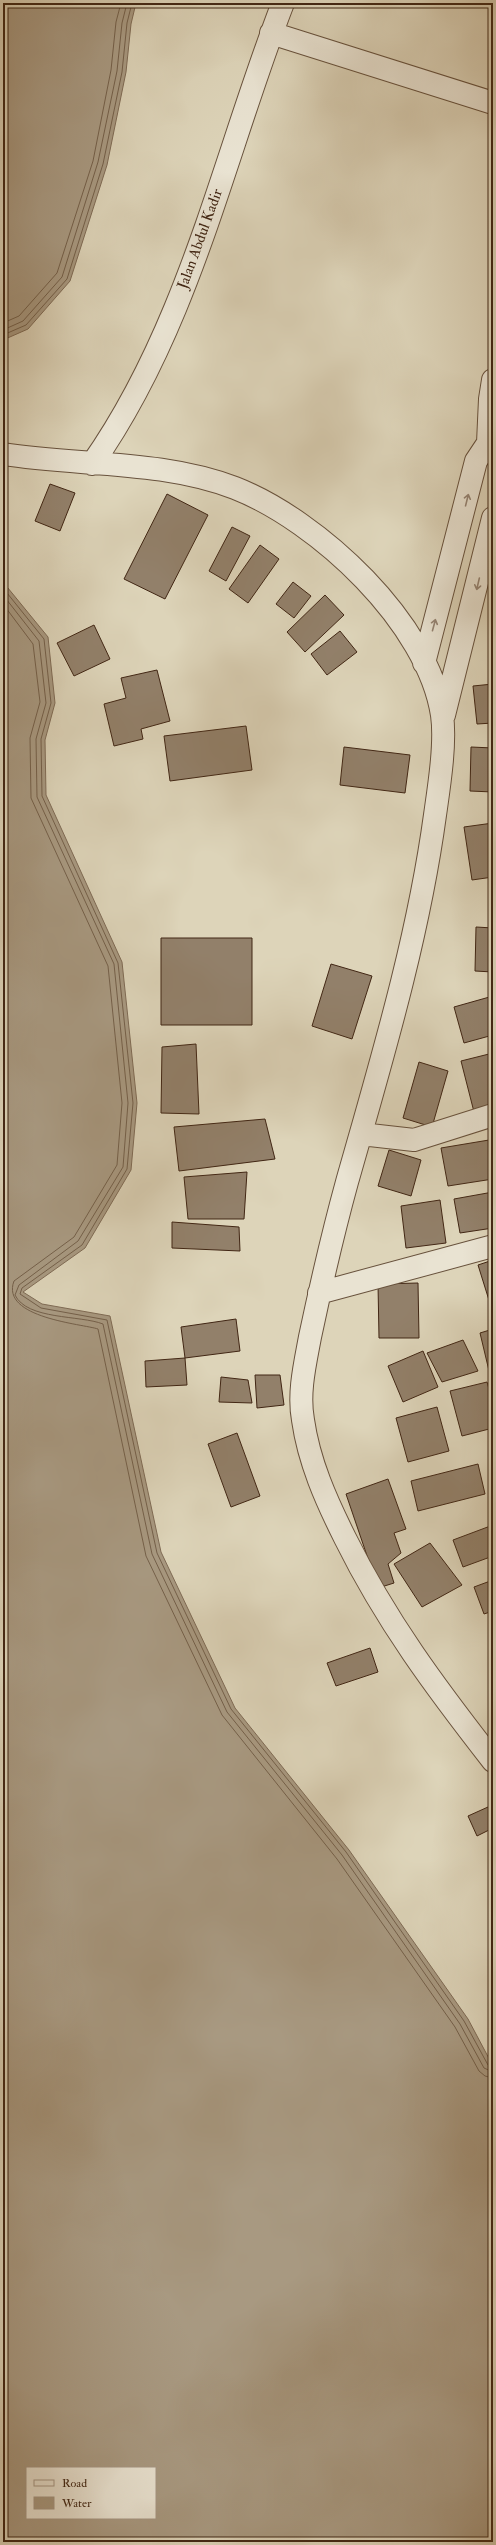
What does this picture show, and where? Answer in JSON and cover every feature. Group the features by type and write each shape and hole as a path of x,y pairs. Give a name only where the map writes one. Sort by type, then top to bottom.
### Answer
{"street":[{"name":"Jalan Abdul Kadir","path":"92,464 112,435 163,338 193,265 271,33 283,3"},
{"path":"271,33 493,103"},
{"path":"424,663 462,520 487,454 490,398 493,380"},
{"path":"3,454 188,475 233,487 271,505 311,530 352,566 407,632 436,688 443,719"},
{"path":"462,520 492,522 443,719 440,772 432,840 408,956 319,1293 304,1372 302,1416 314,1472 368,1584 393,1626 440,1693 493,1761"},
{"path":"361,1134 414,1140 493,1115"},
{"path":"319,1293 493,1246"}],"water":[{"path":"3,3 136,3 131,24 126,72 107,165 70,281 28,329 3,340"},
{"path":"3,582 48,637 55,703 45,740 46,795 122,962 137,1103 131,1170 85,1248 23,1292 42,1304 110,1316 161,1552 235,1708 349,1850 468,2019 493,2066 493,2542 3,2542"}],"building":[{"path":"50,484 75,493 60,531 35,521"},
{"path":"167,494 208,515 165,599 124,579"},
{"path":"232,527 250,536 226,581 209,571"},
{"path":"260,545 279,559 248,603 229,589"},
{"path":"293,582 311,596 294,618 276,604"},
{"path":"325,595 344,615 305,652 287,632"},
{"path":"94,625 110,659 74,676 57,643"},
{"path":"340,631 357,652 327,675 311,654"},
{"path":"157,670 170,721 141,729 143,739 114,746 104,704 126,698 121,678"},
{"path":"493,684 493,723 477,724 473,686"},
{"path":"246,726 252,770 170,781 164,736"},
{"path":"344,747 410,755 405,793 340,785"},
{"path":"471,747 493,748 493,792 470,791"},
{"path":"493,823 493,877 472,880 464,827"},
{"path":"476,927 493,928 493,972 475,971"},
{"path":"161,938 252,938 252,1025 161,1025"},
{"path":"331,964 372,976 352,1039 312,1026"},
{"path":"493,996 493,1035 464,1043 454,1007"},
{"path":"196,1044 199,1114 161,1113 162,1047"},
{"path":"493,1053 493,1108 474,1112 461,1061"},
{"path":"419,1062 448,1071 432,1127 403,1118"},
{"path":"265,1119 275,1159 179,1171 174,1127"},
{"path":"489,1140 493,1179 448,1186 441,1148"},
{"path":"389,1150 421,1160 411,1196 378,1186"},
{"path":"247,1172 244,1219 188,1219 184,1177"},
{"path":"493,1192 493,1228 460,1233 454,1199"},
{"path":"440,1200 446,1243 406,1248 401,1206"},
{"path":"172,1222 239,1227 240,1251 172,1248"},
{"path":"493,1260 493,1313 478,1265"},
{"path":"418,1283 419,1338 379,1338 378,1284"},
{"path":"236,1319 240,1351 185,1358 181,1327"},
{"path":"493,1329 493,1374 490,1375 480,1333"},
{"path":"463,1340 478,1371 442,1382 427,1353"},
{"path":"423,1351 438,1387 403,1402 388,1366"},
{"path":"185,1358 187,1385 146,1387 145,1361"},
{"path":"255,1375 280,1375 284,1405 257,1408"},
{"path":"221,1377 248,1380 252,1403 219,1402"},
{"path":"487,1382 493,1403 493,1428 462,1436 450,1391"},
{"path":"437,1407 449,1451 408,1462 396,1418"},
{"path":"237,1433 260,1496 231,1507 208,1444"},
{"path":"478,1464 485,1494 418,1511 411,1481"},
{"path":"388,1479 406,1529 394,1533 401,1553 388,1564 394,1583 378,1588 346,1494"},
{"path":"493,1525 493,1556 463,1567 453,1540"},
{"path":"430,1543 462,1585 422,1607 394,1564"},
{"path":"493,1580 493,1611 484,1614 474,1587"},
{"path":"370,1648 378,1672 336,1686 327,1663"},
{"path":"488,1807 493,1817 493,1828 477,1836 468,1816"}]}
